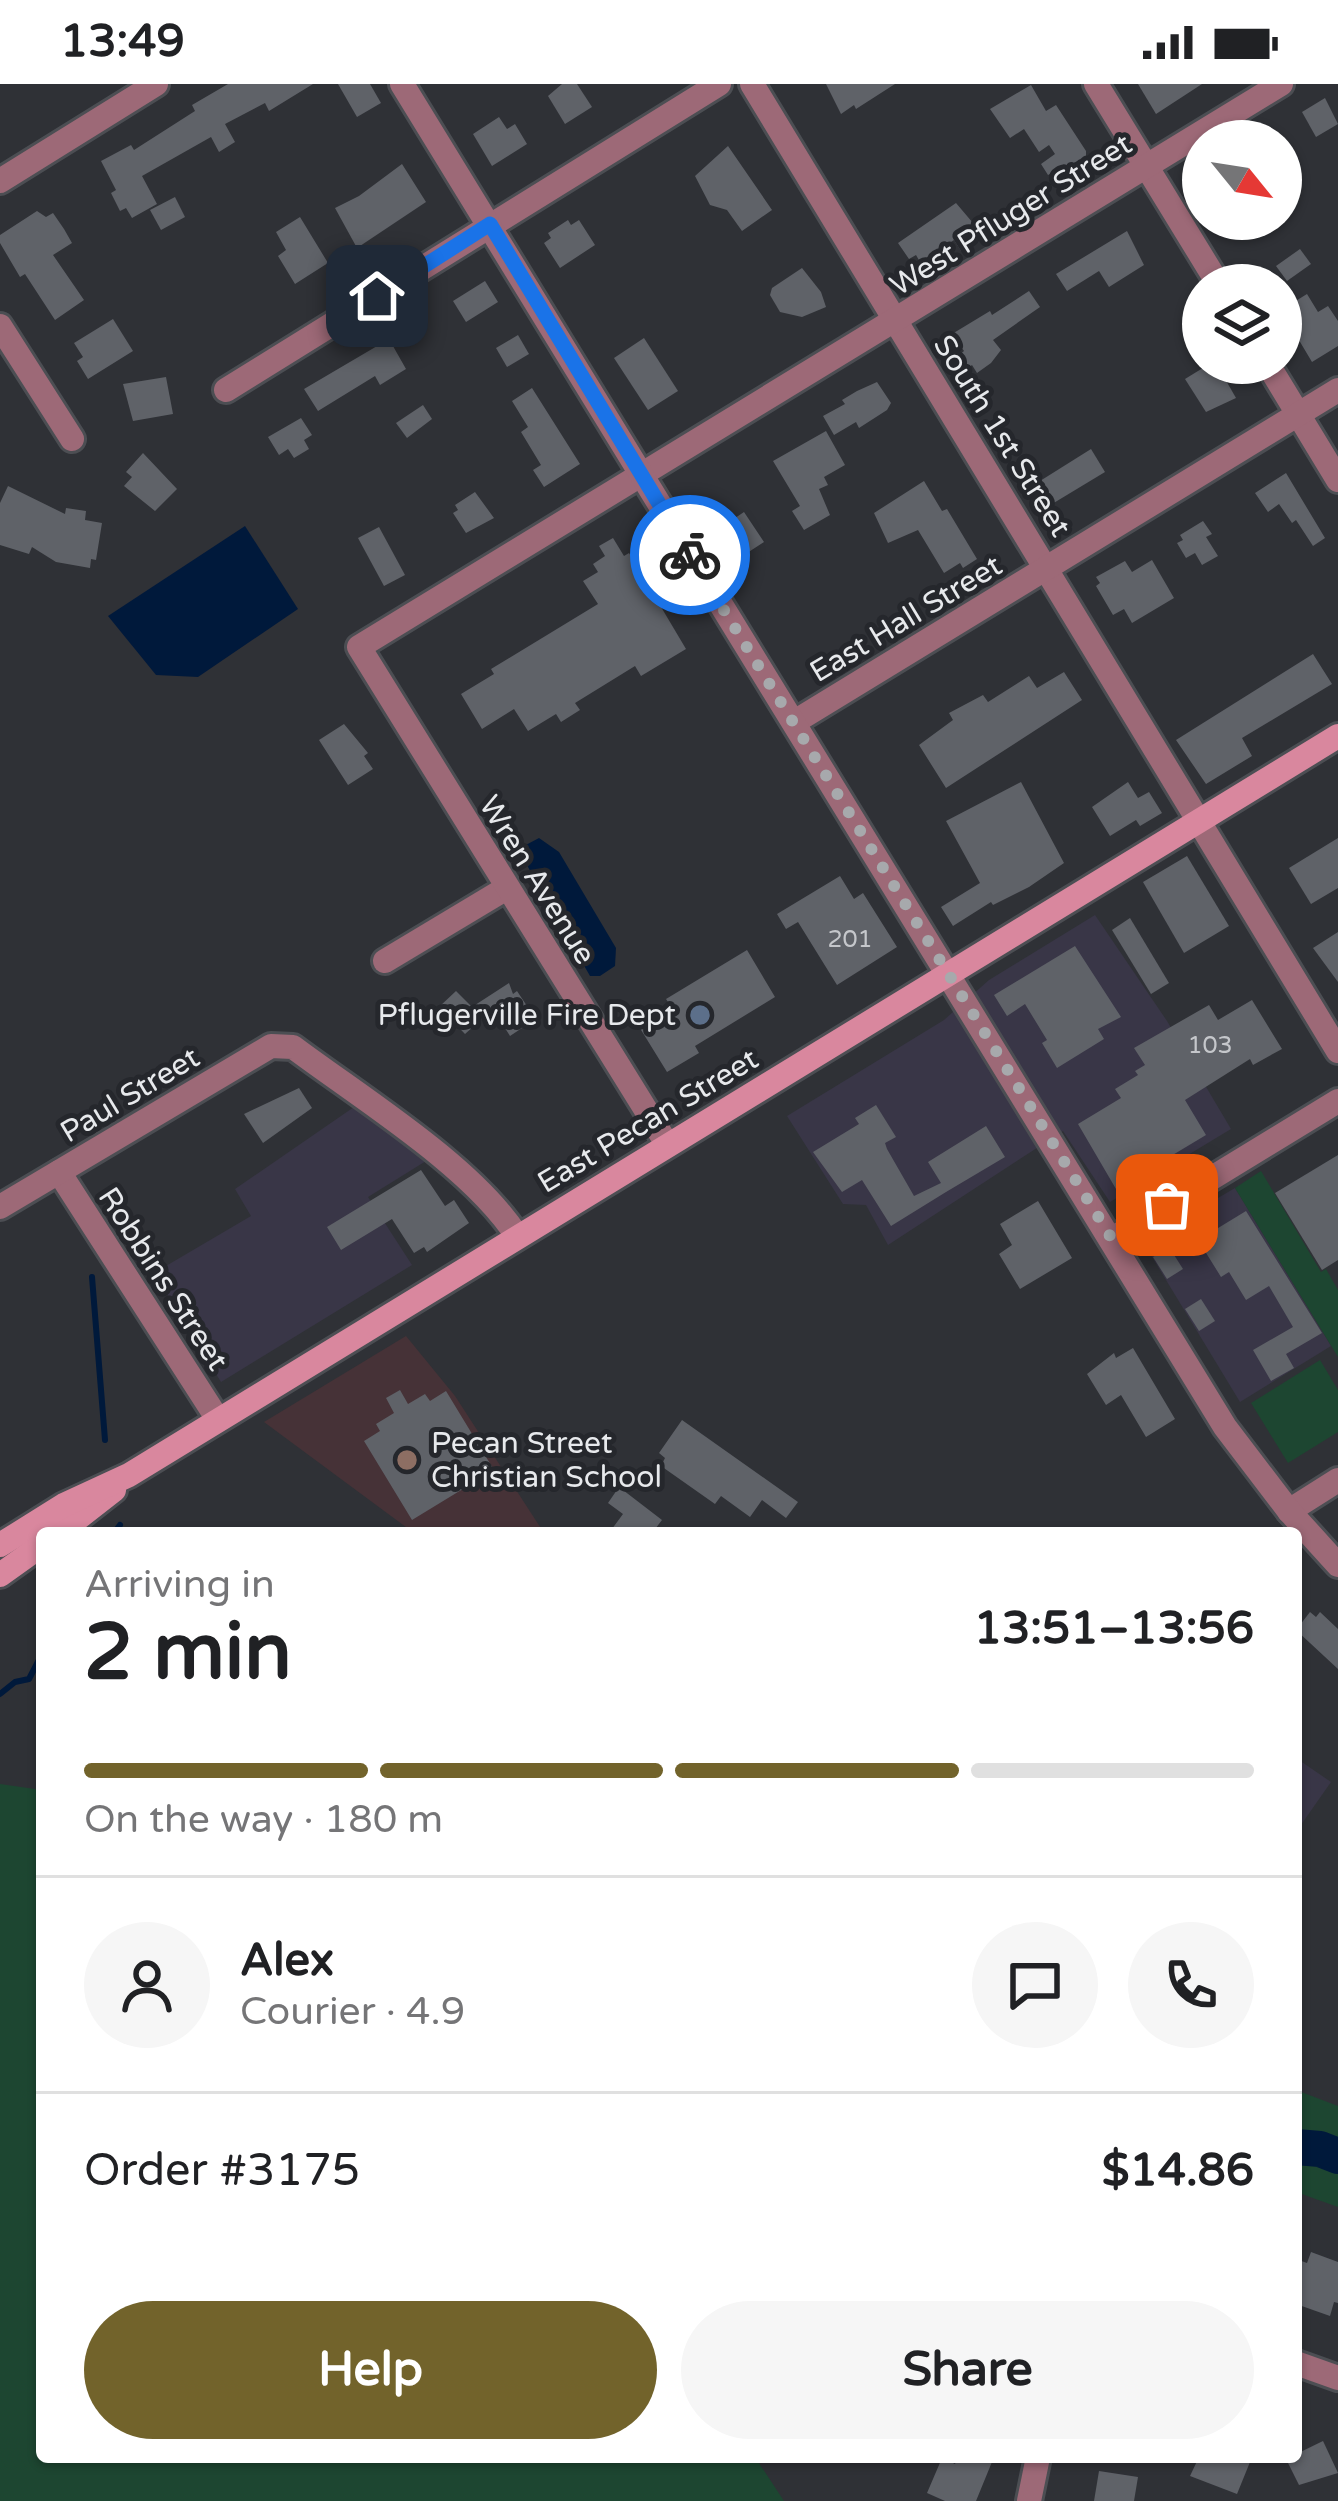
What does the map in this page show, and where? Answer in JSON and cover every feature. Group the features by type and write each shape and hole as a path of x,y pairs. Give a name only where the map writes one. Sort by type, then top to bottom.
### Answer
{"main road":[{"name":"East Pecan Street","path":"0,1545 64,1505 129,1475 1338,736"},
{"name":"East Pecan Street","path":"68,1527 103,1502 129,1475"},
{"path":"0,1575 36,1549"}],"street":[{"path":"0,181 156,84"},
{"path":"402,84 1225,1426 1289,1510 1338,1564"},
{"path":"226,391 719,84"},
{"name":"South 1st Street","path":"752,84 1338,1051"},
{"path":"1096,84 1206,264"},
{"name":"West Pfluger Street","path":"359,646 1281,84"},
{"path":"0,326 72,439"},
{"path":"1280,384 1338,481"},
{"name":"East Hall Street","path":"796,721 1338,390"},
{"name":"Wren Avenue","path":"359,646 667,1144"},
{"path":"386,961 506,889"},
{"name":"Paul Street","path":"0,1207 271,1046 293,1047 471,1182 501,1211 517,1236"},
{"path":"1112,1239 1338,1101"},
{"name":"Robbins Street","path":"59,1172 217,1418"},
{"path":"1289,1510 1338,1480"},
{"path":"1302,2365 1338,2378"},
{"path":"1029,2501 1037,2463"}],"shaded area":[{"path":"1095,915 1167,1021 1231,1129 1110,1202 1063,1131 888,1245 866,1205 843,1204 787,1116 944,1020 989,980"},
{"path":"354,1107 426,1161 368,1197 412,1265 221,1382 154,1273 251,1216 235,1189"},
{"path":"1235,1188 1331,1346 1240,1402 1143,1242"},
{"name":"Pecan Street Christian School","path":"406,1336 455,1396 540,1527 406,1527 264,1422"},
{"path":"1302,1762 1331,1782 1302,1823"}],"green space":[{"path":"1261,1171 1321,1272 1326,1269 1338,1290 1338,1357 1235,1188"},
{"path":"1320,1360 1338,1390 1338,1432 1288,1463 1251,1403"},
{"path":"0,1784 36,1789 36,2463 759,2463 784,2501 0,2501"},
{"path":"1302,2092 1338,2106 1338,2207 1302,2194"}],"water":[{"path":"245,526 298,609 198,677 156,675 108,616"},
{"path":"539,838 559,852 616,948 615,966 600,976 590,976 528,867 522,847"}],"building":[{"path":"228,84 313,84 269,111 265,103 225,124 235,142 219,152 211,137 142,176 157,204 132,218 126,208 120,211 111,193 116,190 101,161 131,145 134,150"},
{"path":"338,84 370,84 381,103 357,117"},
{"path":"562,84 577,84 592,107 565,124 548,96"},
{"path":"826,84 895,84 841,114"},
{"path":"1138,84 1202,84 1156,114"},
{"path":"1031,85 1046,111 1056,105 1086,151 1086,157 1048,175 1041,164 1055,154 1049,145 1039,152 1024,129 1010,138 990,109"},
{"path":"1325,98 1338,124 1316,137 1302,112"},
{"path":"499,117 507,129 515,124 527,144 492,166 473,134"},
{"path":"728,146 772,210 742,231 727,210 710,205 695,176"},
{"path":"402,164 426,202 357,248 335,208"},
{"path":"175,197 185,217 161,230 150,210"},
{"path":"956,203 984,236 961,251 954,240 920,262 916,255 909,259 898,243"},
{"path":"37,211 46,217 53,213 72,243 53,255 84,300 55,320 0,243 0,235"},
{"path":"300,217 328,263 295,284 278,256 286,250 276,232"},
{"path":"568,220 571,225 579,220 595,245 560,268 544,243 551,238 548,233"},
{"path":"1127,231 1144,265 1109,287 1099,271 1067,291 1056,274"},
{"path":"1300,249 1311,264 1302,270 1302,264 1279,264"},
{"path":"802,268 821,292 826,307 802,317 780,312 770,295 772,288"},
{"path":"485,281 498,302 466,322 453,301"},
{"path":"1029,291 1040,307 993,340 1001,350 991,363 977,373 972,365 967,369 958,356 964,351 952,334"},
{"path":"1307,294 1318,312 1328,306 1338,321 1338,346 1312,362 1302,345 1302,297"},
{"path":"113,319 133,351 88,379 77,361 83,357 74,343"},
{"path":"518,335 529,354 507,367 496,348"},
{"path":"644,338 678,391 648,410 614,358"},
{"path":"389,339 406,369 380,385 375,376 318,411 304,389"},
{"path":"166,377 173,414 133,421 123,384"},
{"path":"877,382 891,403 887,410 859,428 856,422 834,435 823,416"},
{"path":"1188,384 1228,384 1236,398 1206,412"},
{"path":"532,388 580,464 544,487 533,470 541,465 521,432 528,427 512,401"},
{"path":"423,405 432,419 407,438 396,423"},
{"path":"301,418 312,435 304,440 309,449 294,458 288,449 279,455 268,437"},
{"path":"826,431 845,465 824,477 828,485 819,489 830,515 804,530 792,511 800,506 773,461"},
{"path":"1091,449 1105,472 1052,504 1040,481"},
{"path":"143,453 177,489 155,511 124,486 132,477 126,472"},
{"path":"1286,473 1325,538 1313,546 1279,504 1268,512 1255,493"},
{"path":"924,481 977,559 963,568 960,563 944,573 918,530 888,543 874,513"},
{"path":"8,486 65,514 66,508 86,511 85,520 102,523 96,560 91,559 90,568 56,562 32,547 29,554 0,545 0,503"},
{"path":"475,492 494,518 466,533 453,513 458,510 455,505"},
{"path":"744,512 764,542 744,555 727,537 733,533 726,524"},
{"path":"1203,521 1218,556 1202,565 1195,553 1186,558 1177,543 1183,540 1180,535"},
{"path":"379,527 405,575 384,586 358,538"},
{"path":"613,538 624,556 629,553 686,649 641,676 635,666 575,703 580,710 561,722 556,714 528,731 514,709 482,729 461,694 494,674 491,669 598,604 583,581 598,572 593,564 605,556 599,546"},
{"path":"1152,560 1174,598 1132,623 1124,609 1113,615 1096,586 1100,583 1096,577 1125,561 1132,572"},
{"path":"1313,654 1332,684 1242,738 1252,756 1206,784 1176,740"},
{"path":"1064,672 1082,700 946,788 919,745 953,720 949,713 983,695 988,702 1029,676 1037,688"},
{"path":"344,724 368,753 364,756 373,769 348,785 319,740"},
{"path":"1021,782 1064,863 953,926 941,907 980,883 946,821"},
{"path":"1128,782 1138,798 1149,792 1162,813 1140,826 1136,820 1110,836 1092,807"},
{"path":"1338,838 1338,888 1311,904 1289,868"},
{"path":"1187,856 1229,926 1184,953 1143,882"},
{"path":"840,876 854,899 863,893 897,947 837,985 798,922 786,929 777,914"},
{"path":"1130,918 1169,983 1151,994 1112,930"},
{"path":"1338,932 1338,982 1313,948"},
{"path":"1075,946 1121,1017 1098,1029 1104,1039 1057,1068 1025,1004 1007,1016 994,995"},
{"name":"Pflugerville Fire Dept","path":"747,950 775,997 695,1046 699,1053 667,1072 638,1025 670,1005 666,999"},
{"path":"509,983 529,1009 524,1012 531,1022 510,1036 493,1009 465,1034 439,1007 456,991 472,1007"},
{"path":"1252,1000 1282,1049 1253,1065 1250,1059 1185,1100 1206,1135 1116,1189 1078,1124 1121,1098 1115,1089 1138,1075 1135,1071 1145,1065 1134,1048 1209,1005 1218,1020"},
{"path":"299,1088 312,1108 263,1143 244,1114"},
{"path":"876,1105 896,1137 885,1143 887,1149 914,1196 941,1183 928,1162 986,1126 1005,1157 891,1226 862,1180 842,1192 813,1152 859,1124 855,1118"},
{"path":"1338,1155 1338,1260 1322,1270 1275,1193"},
{"path":"421,1170 445,1206 454,1200 469,1223 427,1252 424,1247 414,1253 392,1219 341,1250 327,1227"},
{"path":"1038,1201 1072,1258 1020,1289 999,1254 1012,1245 1000,1224"},
{"path":"1246,1211 1322,1333 1286,1354 1294,1368 1271,1381 1253,1350 1293,1327 1269,1286 1246,1300 1229,1272 1221,1277 1203,1248 1210,1244 1205,1236"},
{"path":"1169,1247 1183,1269 1167,1279 1153,1257"},
{"path":"1201,1299 1215,1321 1199,1331 1185,1309"},
{"path":"1133,1348 1175,1419 1146,1437 1121,1395 1106,1405 1087,1374 1114,1353 1116,1358"},
{"path":"400,1390 408,1404 425,1394 430,1401 446,1391 494,1470 412,1520 364,1441 380,1431 376,1424 394,1413 386,1398"},
{"path":"682,1420 798,1502 786,1518 762,1500 750,1517 721,1496 715,1504 661,1466 665,1458 659,1453"},
{"path":"619,1487 662,1520 657,1527 613,1527 623,1514 608,1503"},
{"path":"1310,1612 1316,1617 1320,1612 1338,1629 1338,1669 1302,1636 1302,1622"},
{"path":"1311,2252 1338,2262 1338,2303 1334,2302 1330,2316 1302,2306 1302,2261 1307,2263"},
{"path":"1323,2441 1338,2473 1299,2485 1288,2463 1302,2463 1302,2451"},
{"path":"940,2463 992,2463 976,2501 945,2501 927,2493"},
{"path":"1196,2463 1250,2463 1237,2494 1190,2476"},
{"path":"1099,2471 1138,2477 1134,2501 1094,2501"}],"waterway":[{"path":"92,1277 105,1440"},
{"path":"0,1694 15,1682 29,1679 36,1666"},
{"path":"1302,2148 1338,2156"}],"way so far":[{"path":"690,555 1112,1239 1167,1205"}],"place":[{"name":"Pflugerville Fire Dept","path":"700,1015"},
{"name":"Pecan Street Christian School","path":"407,1460"}],"route":[{"path":"377,296 490,224 690,555"}]}
